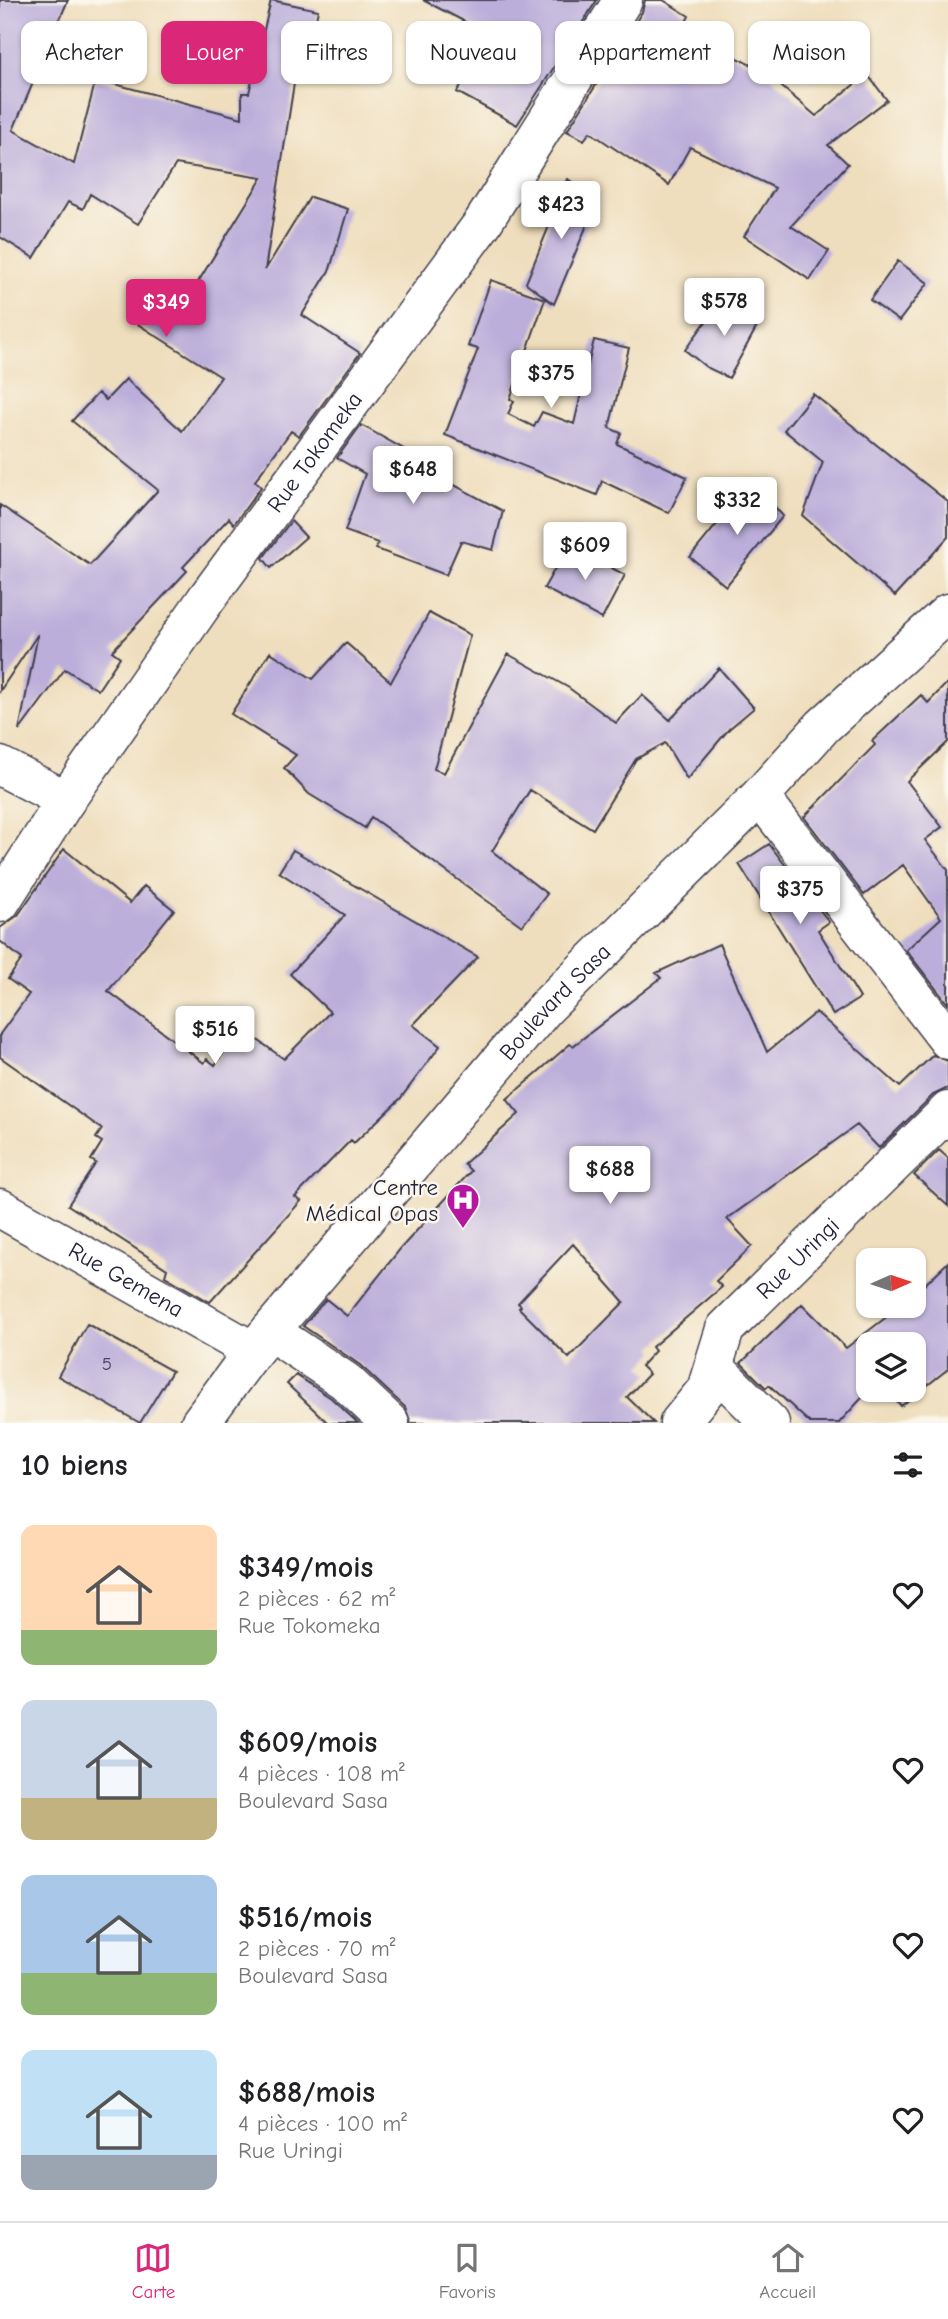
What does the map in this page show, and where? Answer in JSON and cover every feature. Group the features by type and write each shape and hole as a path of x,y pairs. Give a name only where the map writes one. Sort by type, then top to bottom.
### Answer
{"street":[{"name":"Rue Tokomeka","path":"0,903 66,800 207,598 482,224 623,0"},
{"name":"Boulevard Sasa","path":"200,1423 261,1341 545,1008 760,796 823,726 948,613"},
{"path":"0,766 66,800"},
{"path":"760,796 948,1040"},
{"name":"Rue Uringi","path":"679,1423 706,1390 715,1367 724,1329 948,1111"},
{"name":"Rue Gemena","path":"0,1208 345,1381 390,1423"},
{"path":"715,1367 770,1423"}],"building":[{"path":"0,0 68,0 59,21 21,21 21,84 32,84 13,130 74,164 95,84 115,84 242,118 242,93 249,93 251,84 267,84 266,21 271,0 318,10 316,21 281,21 281,84 294,84 265,270 310,197 348,209 330,269 302,315 360,353 299,436 291,431 255,481 261,487 234,524 229,518 183,567 187,571 112,651 120,657 98,690 65,669 19,731 38,634 0,691 0,505 90,565 158,490 72,421 98,393 106,400 126,379 182,431 221,377 136,323 156,291 182,308 262,178 176,164 138,224 90,194 83,209 68,202 34,258 0,237"},
{"path":"423,0 597,0 584,21 555,21 555,66 517,125 457,92 462,84 541,84 541,21 464,21"},
{"path":"645,0 663,0 689,16 686,21 636,21"},
{"path":"734,56 748,63 748,84 779,84 816,116 855,84 870,84 870,78 887,100 828,145 848,164 791,226 829,251 810,280 744,236 775,188 690,147 669,185 590,132 584,140 567,131 597,84 734,84"},
{"path":"568,179 597,201 554,304 526,283"},
{"path":"898,261 928,283 899,321 870,300"},
{"path":"491,280 545,299 510,399 514,401 508,414 534,427 542,412 574,424 594,340 629,348 609,428 621,433 617,444 687,477 669,513 602,481 597,495 445,435 478,349 468,346"},
{"path":"725,296 760,321 729,378 706,367 685,350"},
{"path":"813,394 948,502 948,537 895,596 803,516 823,462 784,430"},
{"path":"361,425 416,456 413,463 503,511 493,550 461,541 446,575 376,549 378,543 345,531 365,474 337,458"},
{"path":"759,489 783,516 726,586 690,557 731,507 735,511"},
{"path":"291,521 306,537 271,568 263,558"},
{"path":"568,545 625,575 602,619 544,588"},
{"path":"429,613 470,635 434,769 444,773 508,654 569,688 616,723 642,695 670,720 719,668 754,708 729,729 687,779 665,743 636,759 593,829 530,790 492,851 547,894 522,926 371,817 365,828 309,794 284,768 296,755 231,714 270,652 313,679 346,643 391,682"},
{"path":"948,682 948,742 907,781 942,827 925,840 948,870 948,1004 906,950 941,918 903,865 864,895 804,817 875,745 872,741 921,695 928,703"},
{"path":"769,844 829,922 818,930 860,998 833,1015 739,864"},
{"path":"64,849 130,903 144,886 174,910 108,991 204,1063 207,1059 215,1065 241,1028 284,1059 330,1012 290,974 345,915 279,872 293,850 478,957 413,1025 440,1046 400,1099 354,1143 351,1140 295,1197 301,1201 210,1302 165,1276 167,1269 68,1205 96,1163 91,1160 102,1142 96,1138 102,1129 0,1057 0,1034 29,994 8,979 22,959 0,941 0,928 18,915"},
{"path":"719,944 767,1052 816,1012 900,1087 933,1055 948,1061 948,1088 933,1095 879,1148 857,1125 727,1219 752,1246 716,1281 722,1287 652,1347 655,1351 641,1366 649,1374 627,1397 654,1423 411,1423 405,1407 360,1365 303,1326 326,1299 347,1316 401,1248 471,1171 464,1164 519,1114 507,1099 570,1044 573,1046 661,978 656,973","holes":["573,1244 624,1302 569,1358 519,1308 521,1306 518,1303"]},
{"path":"939,1150 948,1158 948,1206 914,1175"},
{"path":"948,1262 948,1369 926,1386 926,1332 867,1332 885,1318 926,1318 926,1283"},
{"path":"802,1304 846,1348 856,1340 858,1402 839,1423 810,1423 769,1385 766,1388 741,1363"},
{"path":"87,1324 172,1371 140,1423 58,1376"},
{"path":"296,1375 331,1398 358,1423 328,1423 287,1384"}],"place":[{"name":"Centre Médical Opas","path":"463,1230"}]}
